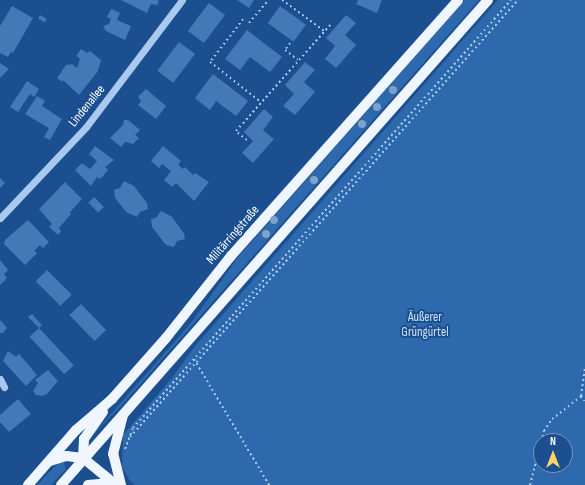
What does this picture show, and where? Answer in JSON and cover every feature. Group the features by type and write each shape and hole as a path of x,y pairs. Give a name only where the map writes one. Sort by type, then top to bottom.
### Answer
{"main road":[{"name":"Militärringstraße","path":"28,485 76,430 112,399 166,338 231,256 458,0"},
{"path":"62,485 83,458 488,0"},
{"path":"83,458 84,439 112,399"},
{"path":"117,484 114,454 124,412"},
{"path":"48,462 66,456 83,458 117,484"},
{"path":"88,485 117,484"}],"street":[{"name":"Lindenallee","path":"0,218 86,127 182,0"},
{"path":"0,379 4,387"}],"path":[{"path":"249,23 268,0"},
{"path":"282,0 324,31"},
{"path":"511,0 133,428 129,438 518,0"},
{"path":"243,19 210,62 261,102"},
{"path":"247,140 236,131 330,25"},
{"path":"290,43 285,50 298,60"},
{"path":"194,359 269,485"},
{"path":"530,485 544,431 552,419 581,396 585,366"},
{"path":"581,396 585,401"}],"green space":[{"path":"465,0 479,0 122,405 88,440 191,323 239,256"},
{"name":"Äußerer Grüngürtel","path":"498,0 585,0 585,485 135,485 130,481 122,467 123,435 171,379 196,345"},
{"path":"58,463 64,463 66,469 51,485 37,485"}],"building":[{"path":"121,0 159,1 157,5 151,4 147,13"},
{"path":"237,0 254,0 249,8"},
{"path":"358,0 382,0 377,13 356,4"},
{"path":"209,3 225,15 204,43 188,31"},
{"path":"12,6 33,18 13,53 11,52 8,57 0,53 0,26"},
{"path":"280,6 306,25 294,42 268,23"},
{"path":"111,9 120,13 117,20 131,26 125,40 106,31 103,26 109,24 111,19 107,17"},
{"path":"40,15 47,19 45,22 38,18"},
{"path":"346,15 356,23 345,35 356,45 336,68 325,59 335,46 326,38"},
{"path":"247,30 282,57 270,72 250,57 240,70 225,59"},
{"path":"179,42 195,54 173,83 157,71"},
{"path":"81,49 87,53 90,51 101,60 98,71 79,95 63,80 62,82 57,78 66,65 72,64 77,68 80,59 76,56"},
{"path":"305,62 315,70 304,82 315,92 295,115 283,106 294,94 285,85"},
{"path":"0,63 9,69 0,78"},
{"path":"213,74 248,101 236,116 216,101 210,110 195,98"},
{"path":"27,81 39,89 34,97 30,94 18,112 10,107"},
{"path":"146,89 166,106 156,119 138,105 141,101 138,97"},
{"path":"37,96 45,101 42,106 62,119 50,140 44,137 49,128 25,114"},
{"path":"264,109 273,117 263,130 274,139 253,163 242,153 253,141 244,132"},
{"path":"124,120 128,120 140,130 135,135 139,138 133,144 125,142 121,147 110,138 123,125"},
{"path":"95,146 114,160 105,167 108,170 103,176 100,179 97,177 91,186 75,170 82,163 90,169 97,161 89,154"},
{"path":"163,146 181,161 178,165 183,169 185,167 193,175 195,173 209,182 194,201 176,183 172,187 164,180 171,171 162,164 159,168 151,161"},
{"path":"0,178 5,183 0,188"},
{"path":"124,181 134,186 147,203 148,209 140,212 137,217 126,212 115,198 114,190 120,188"},
{"path":"65,182 82,199 70,212 71,214 59,228 61,231 58,235 49,227 52,224 39,209"},
{"path":"94,197 104,207 98,213 88,203"},
{"path":"161,211 171,216 184,233 185,239 177,241 174,247 166,245 152,227 151,219 156,218"},
{"path":"28,220 49,242 43,248 40,245 34,251 37,253 25,265 4,244 5,240"},
{"path":"0,260 8,270 4,274 7,278 0,285"},
{"path":"47,270 72,295 60,306 36,281"},
{"path":"81,304 106,330 94,341 69,315"},
{"path":"32,314 42,325 39,328 28,317"},
{"path":"0,320 7,328 3,333 0,333"},
{"path":"39,328 74,365 64,374 29,337"},
{"path":"8,351 16,357 19,354 37,375 26,386 3,361"},
{"path":"48,370 58,381 47,394 42,396 36,395 33,391 38,383 35,380"},
{"path":"18,399 31,414 9,432 0,422 0,415"}]}
